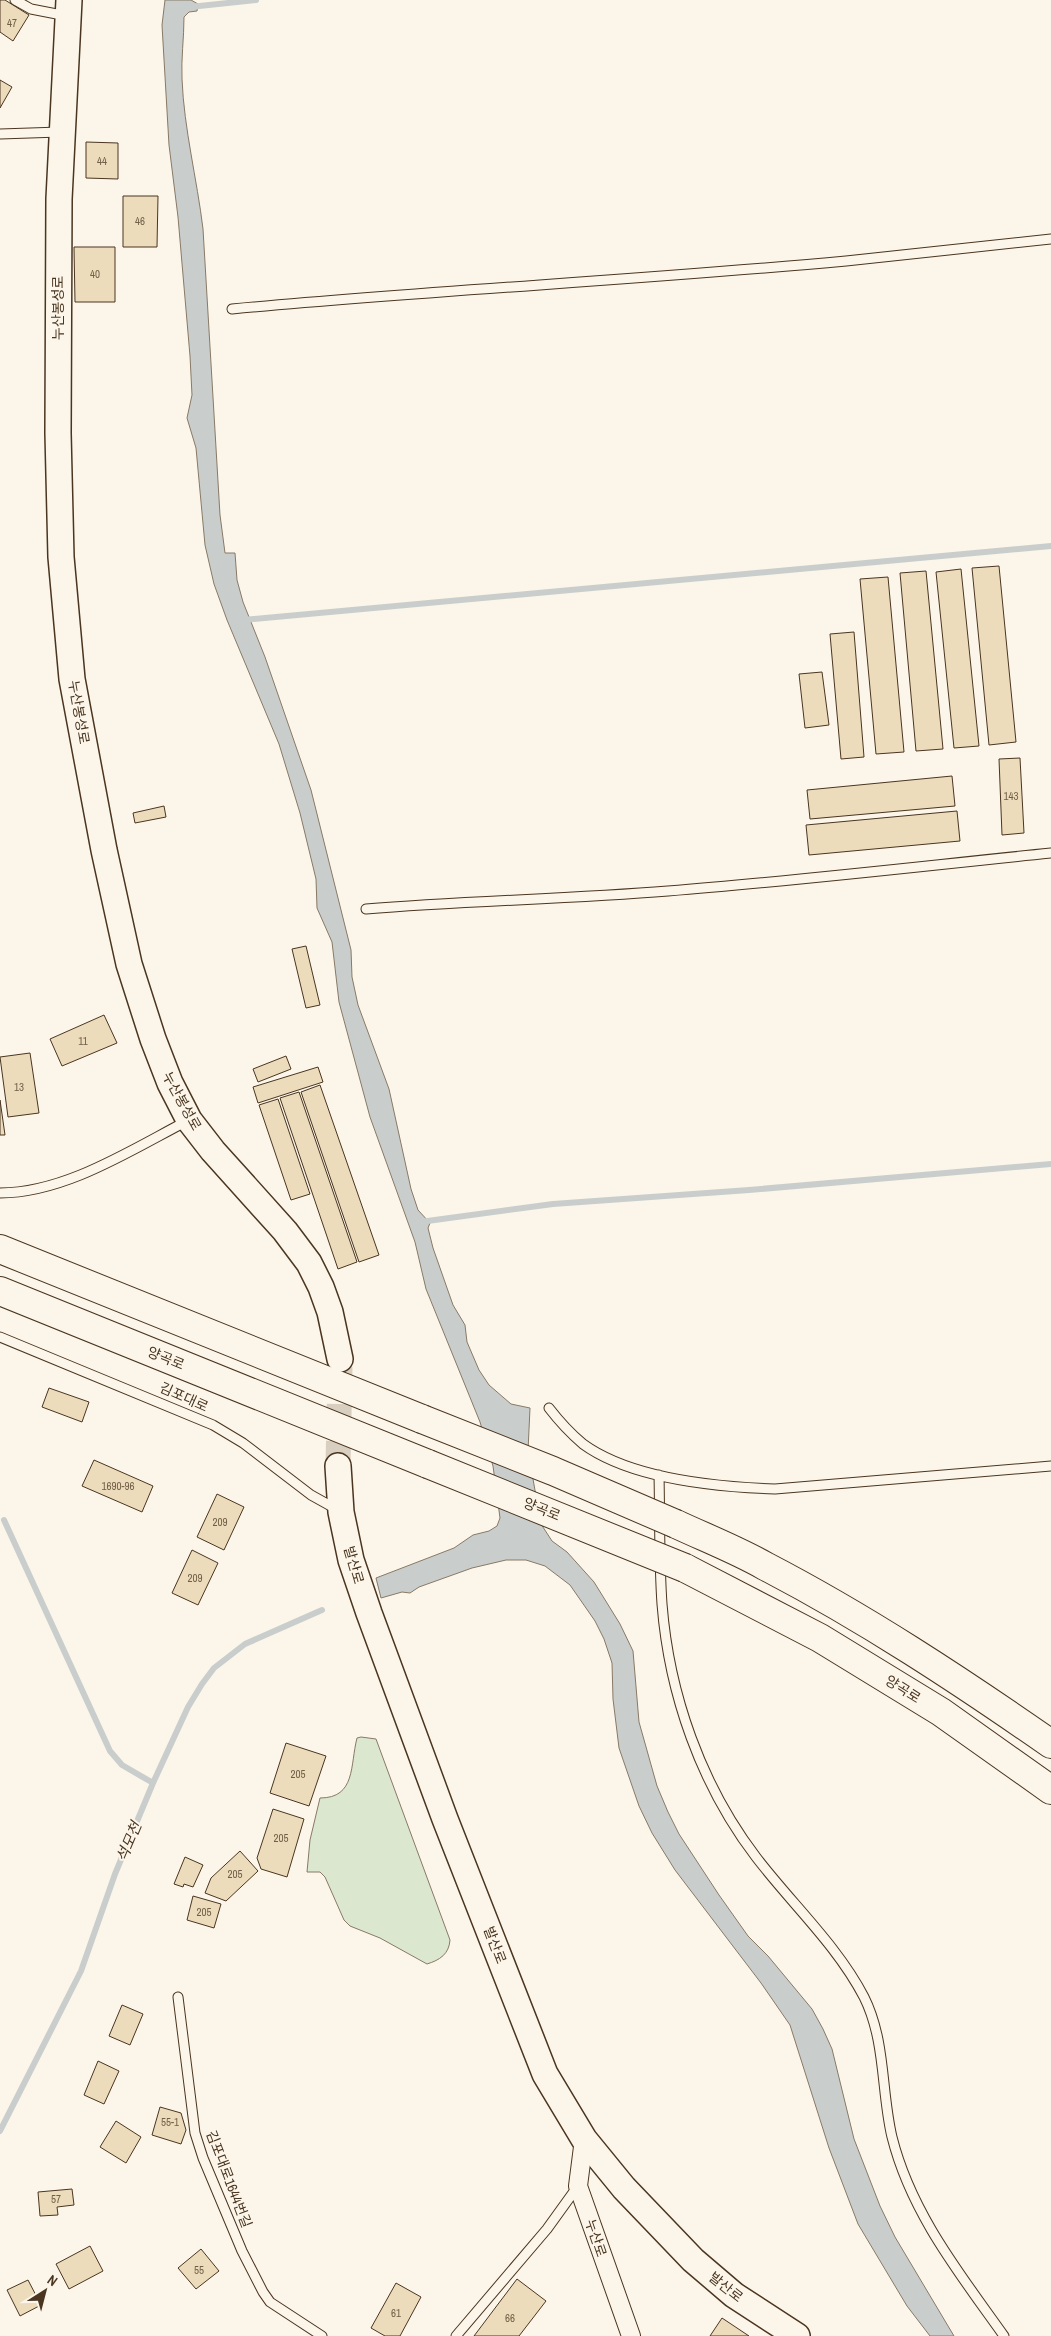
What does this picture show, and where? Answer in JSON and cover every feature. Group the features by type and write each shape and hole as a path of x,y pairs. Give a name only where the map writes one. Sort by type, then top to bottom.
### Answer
{"highway":[{"path":"0,1249 553,1471 676,1524 764,1565 856,1616 973,1690 1051,1744"},
{"name":"양곡로","path":"0,1291 684,1568 820,1638 941,1712 1051,1790"}],"street":[{"name":"누산봉성로","path":"68,8 61,132 58,433 61,556 72,679 104,850 127,955 153,1040 170,1083 190,1120 219,1158 285,1231 309,1263 321,1287 330,1312 340,1359"},
{"name":"발산로","path":"338,1466 340,1512 351,1560 369,1613 448,1828 545,2074 584,2139 624,2188 693,2260 734,2295 797,2336"},
{"name":"누산로","path":"584,2139 578,2186 631,2336"}],"lane":[{"path":"15,0 31,9 68,8"},
{"path":"0,134 61,132"},
{"path":"232,309 364,297 835,262 1051,239"},
{"path":"366,909 452,902 661,892 1051,853"},
{"path":"0,1193 50,1186 132,1150 190,1120"},
{"name":"김포대로","path":"0,1337 213,1425 244,1443 311,1495 340,1512"},
{"path":"548,1408 569,1432 584,1445 605,1457 678,1480 730,1488 775,1489 1051,1466"},
{"path":"659,1475 662,1604 667,1641 676,1686 703,1768 716,1798 756,1857 849,1972 864,1998 880,2045 892,2137 910,2189 923,2218 1004,2336"},
{"name":"김포대로1644번길","path":"178,1996 195,2133 203,2158 235,2234 257,2281 270,2302 322,2336"},
{"path":"456,2336 551,2223 578,2186"}],"green space":[{"path":"357,1738 376,1739 450,1940 446,1953 436,1961 427,1964 380,1938 350,1926 344,1920 325,1877 320,1872 307,1872 310,1840 320,1798 332,1797 346,1786 352,1769"}],"shaded area":[{"path":"165,0 191,0 198,4 197,11 189,12 184,17 182,79 185,116 203,229 220,515 225,553 235,553 237,580 243,602 265,657 311,790 351,950 352,977 358,1005 389,1089 411,1189 418,1210 430,1223 428,1228 433,1248 453,1305 465,1325 467,1342 479,1370 489,1385 511,1404 530,1408 528,1451 541,1524 552,1541 567,1552 594,1582 620,1624 633,1651 639,1722 657,1786 668,1812 679,1834 748,1936 768,1956 812,2009 823,2029 832,2049 854,2139 880,2206 895,2237 954,2336 930,2336 907,2306 858,2224 829,2148 790,2025 761,1983 675,1870 652,1833 639,1806 619,1748 613,1699 612,1663 604,1639 595,1621 570,1585 545,1566 526,1560 506,1560 472,1568 419,1587 410,1593 402,1592 381,1598 376,1578 454,1548 473,1535 489,1531 497,1526 500,1518 493,1466 480,1422 426,1289 415,1242 370,1117 339,1002 332,942 317,908 316,879 300,813 279,744 227,620 214,584 205,545 196,448 187,418 192,395 190,356 178,217 169,145 162,25"}],"building":[{"path":"0,0 5,0 29,15 13,41 0,32"},
{"path":"0,80 12,87 0,108"},
{"path":"86,142 118,143 118,179 86,178"},
{"path":"123,196 158,196 157,247 123,247"},
{"path":"74,247 115,247 115,302 75,302"},
{"path":"999,566 1016,742 989,745 972,568"},
{"path":"961,569 979,746 954,748 936,572"},
{"path":"926,571 943,749 916,751 900,573"},
{"path":"888,577 904,752 876,754 860,579"},
{"path":"854,632 864,757 841,759 830,634"},
{"path":"822,672 829,725 805,728 799,674"},
{"path":"1020,758 1024,833 1002,835 999,759"},
{"path":"952,776 955,806 810,819 807,790"},
{"path":"164,806 166,817 135,823 133,813"},
{"path":"957,811 960,841 809,855 806,825"},
{"path":"306,946 320,1005 306,1008 292,949"},
{"path":"104,1015 117,1043 62,1066 50,1039"},
{"path":"30,1053 39,1113 8,1117 0,1057"},
{"path":"286,1056 291,1069 258,1082 253,1069"},
{"path":"318,1067 323,1082 258,1103 253,1087"},
{"path":"320,1085 379,1255 359,1262 301,1092"},
{"path":"299,1092 357,1262 338,1269 280,1098"},
{"path":"278,1099 310,1194 291,1200 259,1105"},
{"path":"0,1100 5,1135 0,1135"},
{"path":"49,1388 89,1402 82,1422 42,1407"},
{"path":"94,1460 153,1486 142,1512 82,1486"},
{"path":"217,1494 244,1507 224,1550 197,1537"},
{"path":"192,1550 218,1563 198,1605 172,1593"},
{"path":"286,1743 326,1756 309,1806 270,1793"},
{"path":"273,1809 304,1819 287,1877 261,1869 257,1858"},
{"path":"240,1851 258,1871 226,1901 205,1893 211,1878"},
{"path":"185,1857 203,1865 193,1887 184,1884 183,1887 174,1884"},
{"path":"193,1896 221,1904 214,1928 187,1920"},
{"path":"122,2005 143,2014 130,2045 109,2036"},
{"path":"98,2061 119,2071 104,2104 84,2095"},
{"path":"160,2107 181,2113 186,2130 181,2144 152,2135"},
{"path":"116,2121 141,2137 126,2163 100,2147"},
{"path":"72,2189 74,2205 57,2207 58,2215 40,2216 38,2192"},
{"path":"90,2246 103,2271 69,2289 56,2264"},
{"path":"201,2249 219,2271 196,2289 178,2268"},
{"path":"517,2279 546,2301 519,2336 474,2336"},
{"path":"28,2280 41,2305 20,2316 7,2290"},
{"path":"396,2283 421,2297 400,2336 385,2336 371,2328"},
{"path":"722,2318 749,2336 710,2336"}],"waterway":[{"path":"190,7 256,0"},
{"path":"243,620 1051,546"},
{"path":"420,1222 553,1204 749,1190 1051,1164"},
{"path":"4,1520 110,1751 122,1765 153,1783"},
{"name":"석모천","path":"0,2131 81,1971 115,1874 153,1783 188,1707 202,1684 214,1668 245,1644 322,1610"}],"tunnel":[{"path":"338,1466 340,1367"}]}
